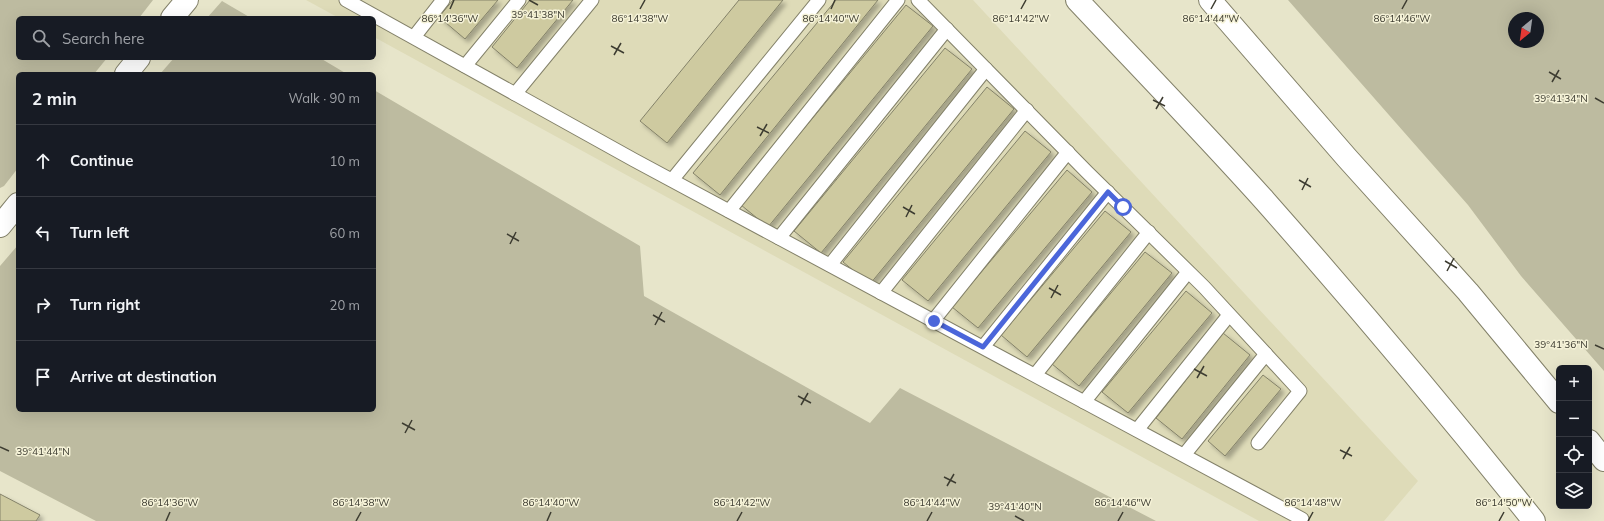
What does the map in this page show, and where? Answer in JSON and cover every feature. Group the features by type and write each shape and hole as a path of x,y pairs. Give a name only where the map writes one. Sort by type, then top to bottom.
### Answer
{"main road":[{"path":"174,16 187,0"},
{"path":"1077,0 1269,206 1356,305 1440,405 1534,521"},
{"path":"1210,0 1347,158 1468,292 1558,401"},
{"path":"128,72 137,60"},
{"path":"0,226 16,206"},
{"path":"1592,445 1604,460"}],"lane":[{"path":"346,0 375,16"},
{"path":"414,37 444,0"},
{"path":"465,66 519,0"},
{"path":"515,94 592,0"},
{"path":"672,180 819,0"},
{"path":"729,211 898,0"},
{"path":"918,0 1149,232 1230,315 1300,391 1258,443"},
{"path":"376,16 729,211 1302,519"},
{"path":"779,238 946,29"},
{"path":"830,265 986,69"},
{"path":"881,292 1027,110"},
{"path":"934,321 1068,152"},
{"path":"983,347 1108,192"},
{"path":"1035,375 1149,232"},
{"path":"1084,402 1188,272"},
{"path":"1137,430 1230,315"},
{"path":"1184,455 1266,354"}],"shaded area":[{"path":"0,0 153,0 141,16 16,16 16,60 105,60 96,72 16,72 16,171 4,186 0,188"},
{"path":"306,0 973,0 1418,481 1384,521 1259,521 376,38 376,16 335,16"},
{"path":"1288,0 1604,0 1604,371 1521,276 1468,205"},
{"path":"222,1 248,16 209,16"},
{"path":"172,60 323,60 344,72 162,72"},
{"path":"376,91 640,246 644,296 870,423 900,388 1156,521 96,521 0,471 0,266 16,247 16,412 376,412"}],"building":[{"path":"453,0 498,0 465,39 439,17"},
{"path":"530,0 573,0 517,68 492,47"},
{"path":"739,0 783,0 667,143 640,121"},
{"path":"836,0 878,0 720,195 693,173"},
{"path":"906,5 933,26 768,227 741,205"},
{"path":"945,48 972,69 821,253 794,231"},
{"path":"987,87 1014,109 870,284 843,262"},
{"path":"1025,131 1051,152 928,301 902,280"},
{"path":"1067,170 1092,192 978,328 952,307"},
{"path":"1105,211 1131,232 1027,357 1001,335"},
{"path":"1145,252 1172,273 1079,386 1052,364"},
{"path":"1186,291 1212,313 1128,413 1102,392"},
{"path":"1223,333 1250,355 1182,439 1156,418"},
{"path":"1263,375 1281,389 1225,456 1208,441"},
{"path":"0,494 40,515 36,521 0,521"}],"route":[{"path":"934,321 983,347 1108,192 1123,207"}]}
